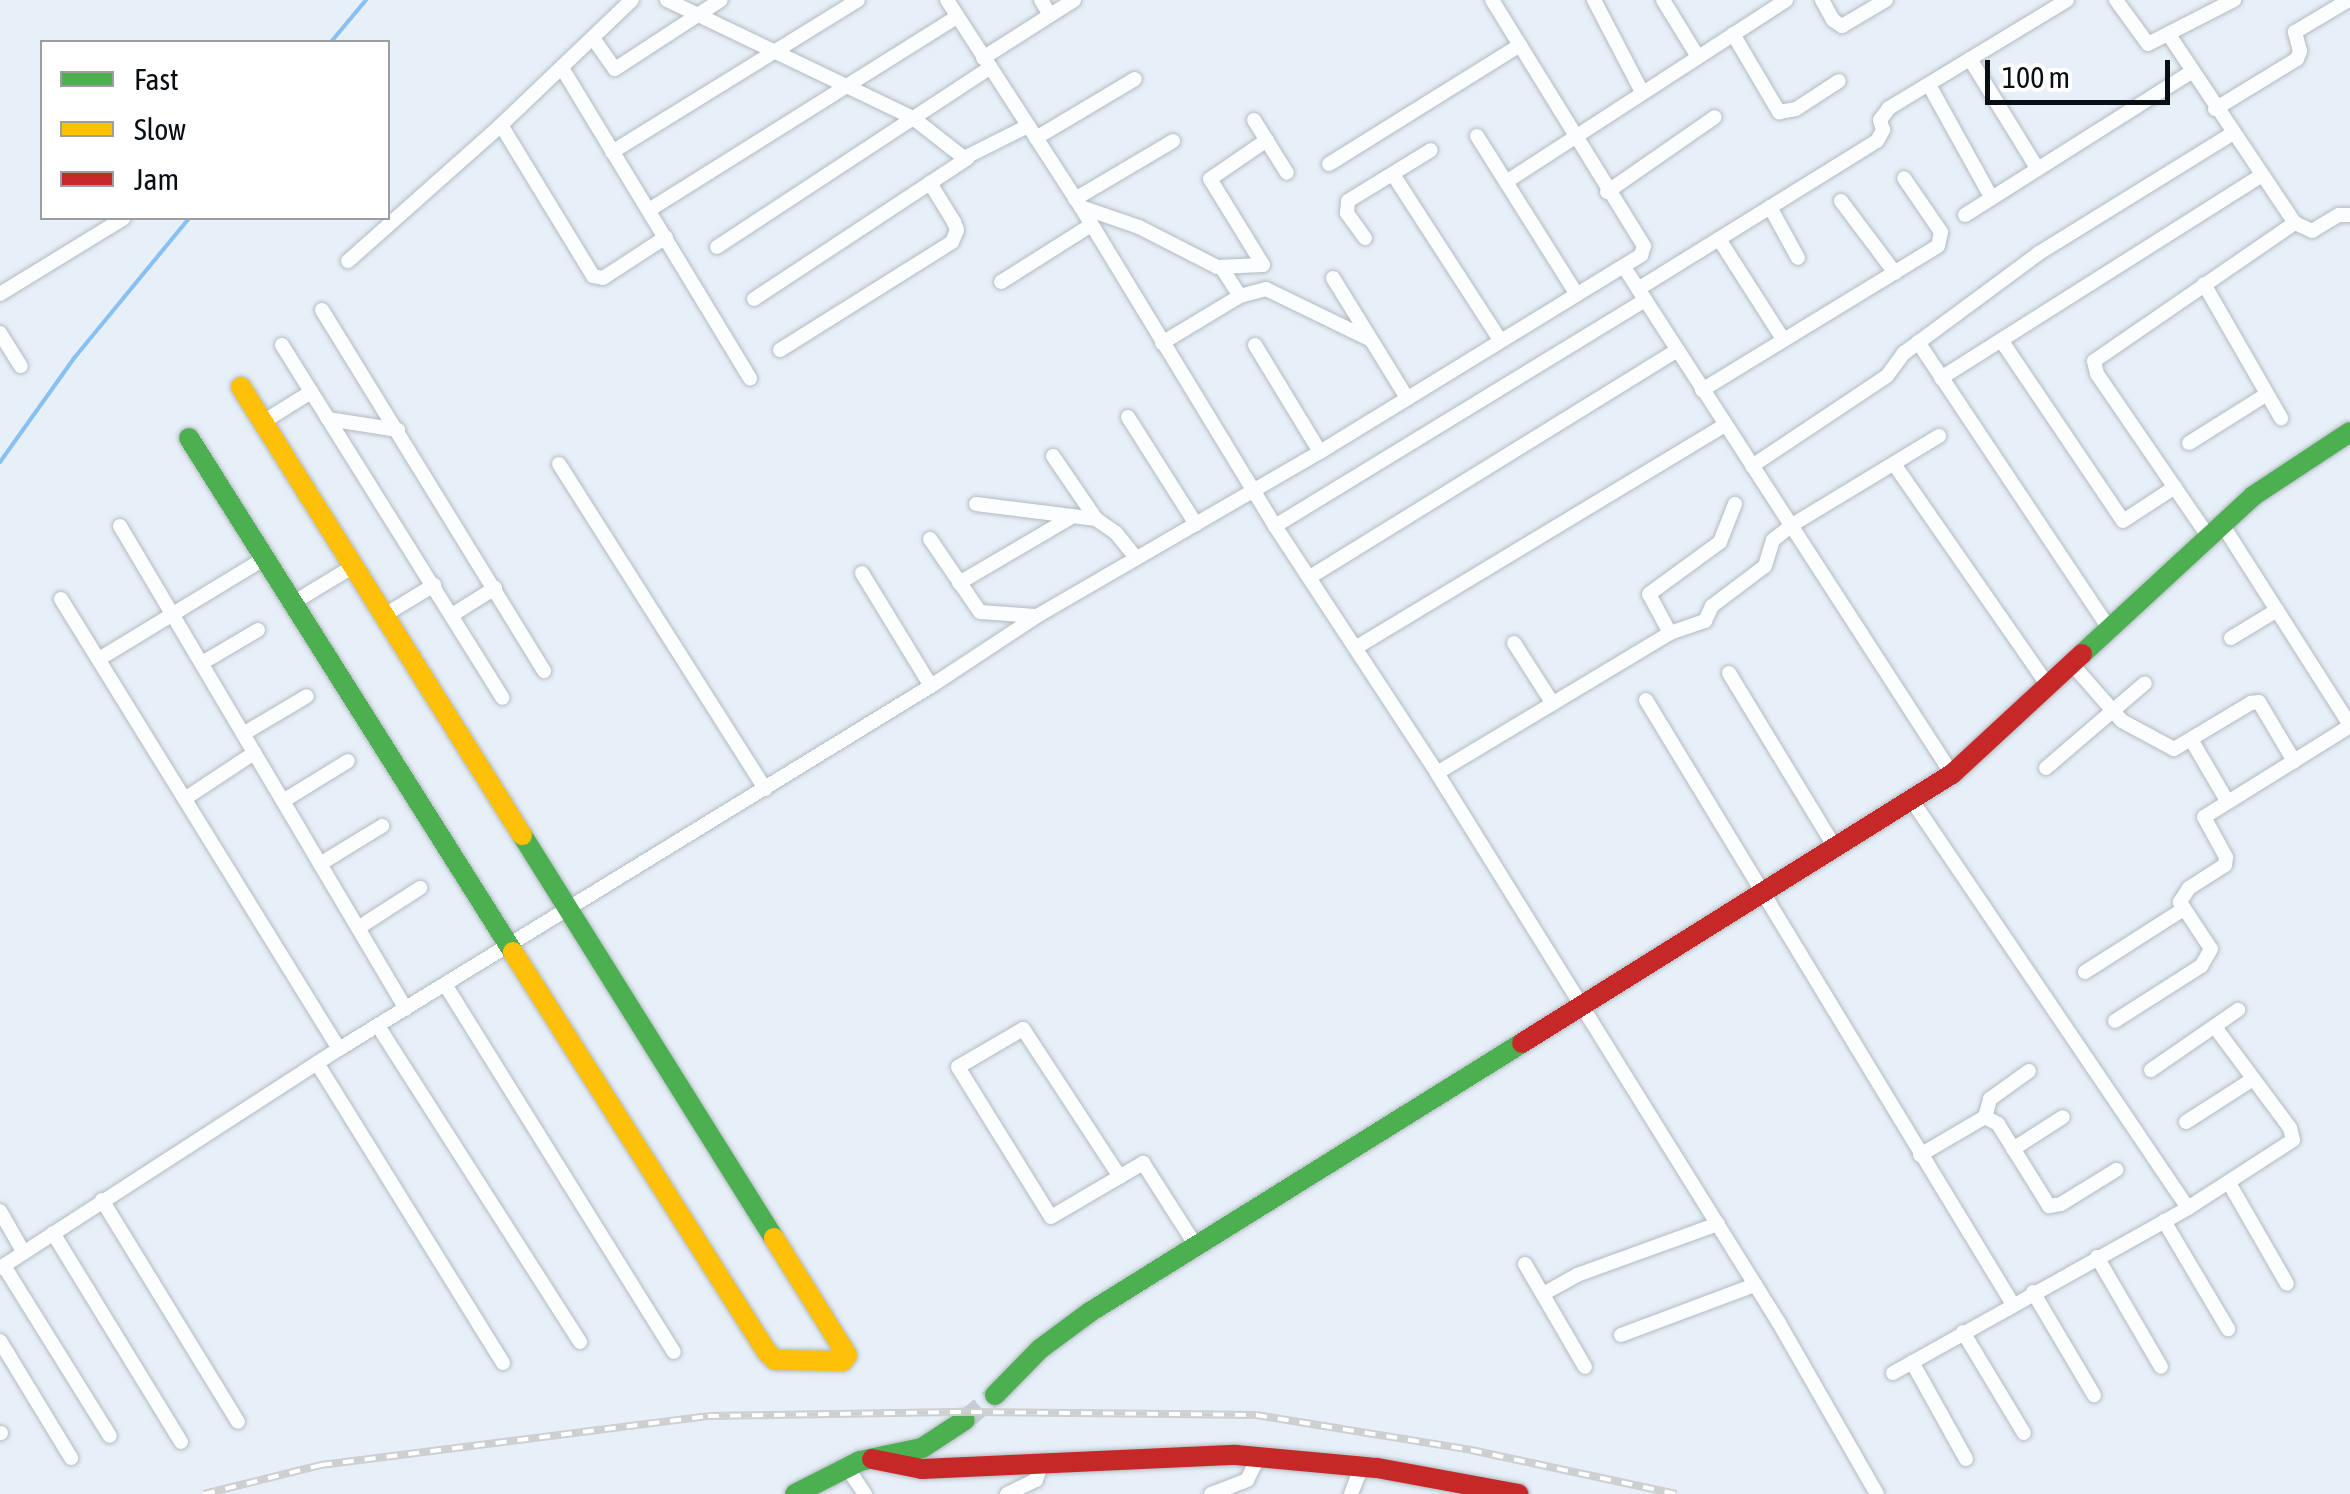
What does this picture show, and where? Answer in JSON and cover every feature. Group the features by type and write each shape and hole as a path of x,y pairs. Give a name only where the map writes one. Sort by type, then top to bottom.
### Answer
{"street":[{"path":"348,261 501,125 632,0"},
{"path":"667,0 913,118 968,158"},
{"path":"593,38 615,69 721,0"},
{"path":"612,152 858,0"},
{"path":"947,0 1078,203 1275,526 1438,773 1756,1284 1877,1494"},
{"path":"1041,0 1050,15"},
{"path":"717,247 913,118 1074,0"},
{"path":"110,1436 2,1267 339,1049 765,789 1037,616 1254,492 1646,251 1492,0"},
{"path":"1594,0 1642,92"},
{"path":"1663,0 1698,57"},
{"path":"1506,182 1786,0"},
{"path":"1822,0 1842,26 1886,0"},
{"path":"1275,526 1642,295 1719,240 1877,141 1883,113 2067,0"},
{"path":"2116,0 2145,43 2170,35 2234,0"},
{"path":"2215,109 2296,60 2300,51 2296,32 2349,0"},
{"path":"649,210 957,17"},
{"path":"1733,34 1779,112 1796,109 1840,81"},
{"path":"2170,35 2260,176 2296,222 2312,231 2340,215 2350,215"},
{"path":"1329,164 1520,45"},
{"path":"1970,59 2037,168"},
{"path":"562,68 750,379"},
{"path":"1966,216 2191,72"},
{"path":"754,299 968,158 1032,132 1134,79"},
{"path":"1929,85 1991,197"},
{"path":"1607,192 1716,117"},
{"path":"1254,120 1287,173"},
{"path":"501,125 593,276 603,278 666,237"},
{"path":"1752,466 1887,376 1918,342 2038,254 2232,134"},
{"path":"1477,136 1576,293"},
{"path":"1266,140 1210,179 1282,296"},
{"path":"1078,203 1173,142"},
{"path":"1365,238 1346,206 1431,150"},
{"path":"1394,176 1500,340"},
{"path":"1941,378 2260,176"},
{"path":"1702,390 1896,273 1942,239 1904,178"},
{"path":"780,350 952,242 957,230 930,183"},
{"path":"1841,201 1896,273"},
{"path":"1078,203 1222,268 1263,265"},
{"path":"1770,207 1798,258"},
{"path":"0,294 121,220"},
{"path":"2115,1022 2201,966 2211,949 2182,910 2182,894 2225,865 2226,857 2204,817 2350,726 2277,610 2215,530 2175,487 2096,374 2094,361 2296,222"},
{"path":"1001,282 1091,225"},
{"path":"1719,240 1783,339"},
{"path":"1624,267 1952,774"},
{"path":"1222,268 1240,296"},
{"path":"1333,278 1407,398"},
{"path":"2204,284 2282,418"},
{"path":"1162,343 1240,296 1260,289 1369,339"},
{"path":"322,310 544,671"},
{"path":"0,333 20,366"},
{"path":"2001,340 2123,521 2175,487"},
{"path":"1918,342 2109,628"},
{"path":"282,345 503,698"},
{"path":"1254,346 1320,452"},
{"path":"1310,577 1677,350"},
{"path":"189,438 507,948 519,959 767,1352 775,1360 842,1362 847,1355 241,386"},
{"path":"263,422 312,392"},
{"path":"2189,443 2267,394"},
{"path":"1128,417 1196,524"},
{"path":"328,419 398,430"},
{"path":"1356,647 1725,425"},
{"path":"996,1395 1061,1332 1952,774 2215,530 2284,473 2350,432"},
{"path":"1438,773 1670,633 1705,622 1712,606 1765,566 1773,540 1939,436"},
{"path":"1053,456 1096,520 1116,533 1136,558"},
{"path":"558,464 765,789"},
{"path":"1894,464 2048,684"},
{"path":"976,504 1096,520"},
{"path":"1670,633 1649,594 1720,542 1735,504"},
{"path":"959,583 1071,517"},
{"path":"120,526 406,1009"},
{"path":"930,538 980,612 1037,616"},
{"path":"99,659 264,558"},
{"path":"291,604 352,567"},
{"path":"862,574 931,686"},
{"path":"383,616 434,585"},
{"path":"452,615 495,588"},
{"path":"60,599 339,1049"},
{"path":"2231,638 2277,610"},
{"path":"202,664 258,630"},
{"path":"1514,642 1553,704"},
{"path":"2071,663 2110,712 2174,749 2255,702 2261,704 2294,761"},
{"path":"1729,674 1835,847"},
{"path":"2046,768 2145,683"},
{"path":"243,734 307,696"},
{"path":"1646,700 1760,894 2012,1303"},
{"path":"2192,742 2227,801"},
{"path":"186,798 254,753"},
{"path":"283,801 348,761"},
{"path":"1911,800 2188,1208"},
{"path":"320,864 382,826"},
{"path":"358,928 420,888"},
{"path":"2085,972 2182,910"},
{"path":"446,986 674,1352"},
{"path":"2150,1070 2238,1010"},
{"path":"378,1026 580,1342"},
{"path":"1893,1372 2188,1208 2293,1140 2290,1128 2215,1027"},
{"path":"1120,1177 1023,1028 958,1068 1052,1217 1120,1177 1143,1163 1196,1246"},
{"path":"318,1063 503,1363"},
{"path":"1985,1116 1990,1099 2029,1071"},
{"path":"2186,1122 2253,1079"},
{"path":"1920,1155 1985,1116 1992,1117 2049,1206 2061,1204 2116,1170"},
{"path":"2013,1149 2063,1116"},
{"path":"2229,1182 2288,1284"},
{"path":"102,1200 238,1422"},
{"path":"1,1216 24,1252"},
{"path":"2164,1221 2228,1328"},
{"path":"1543,1294 1577,1275 1718,1224"},
{"path":"52,1233 181,1442"},
{"path":"2097,1257 2160,1367"},
{"path":"1525,1264 1585,1367"},
{"path":"1621,1335 1756,1284"},
{"path":"2032,1292 2094,1395"},
{"path":"1963,1332 2024,1433"},
{"path":"0,1341 71,1458"},
{"path":"1912,1362 1966,1459"},
{"path":"795,1494 846,1466 922,1448 965,1420"},
{"path":"872,1458 922,1469 1042,1461 1259,1456 1362,1466 1426,1484 1519,1494"},
{"path":"1211,1494 1247,1480 1259,1456"},
{"path":"1007,1494 1036,1480 1042,1461"},
{"path":"846,1466 865,1494"},
{"path":"1351,1494 1362,1466"}],"waterway":[{"path":"333,40 366,0"},
{"path":"0,462 75,357 187,220"}],"tunnel":[{"path":"965,1420 995,1395"}],"railway":[{"path":"204,1494 321,1465 708,1416 971,1412 1256,1415 1471,1450 1676,1494"}],"traffic: fast":[{"path":"2082,654 2253,496 2350,432"},
{"path":"189,438 513,952"},
{"path":"522,835 774,1238"},
{"path":"995,1395 1040,1349 1090,1312 1522,1043"},
{"path":"795,1494 860,1461 922,1448 965,1420"}],"traffic: slow":[{"path":"241,387 522,835"},
{"path":"513,952 767,1352 775,1360 843,1361 847,1355 774,1238"}],"traffic: jam":[{"path":"1522,1043 1952,774 2082,654"},
{"path":"872,1459 922,1469 1236,1455 1377,1468 1519,1494"}]}
